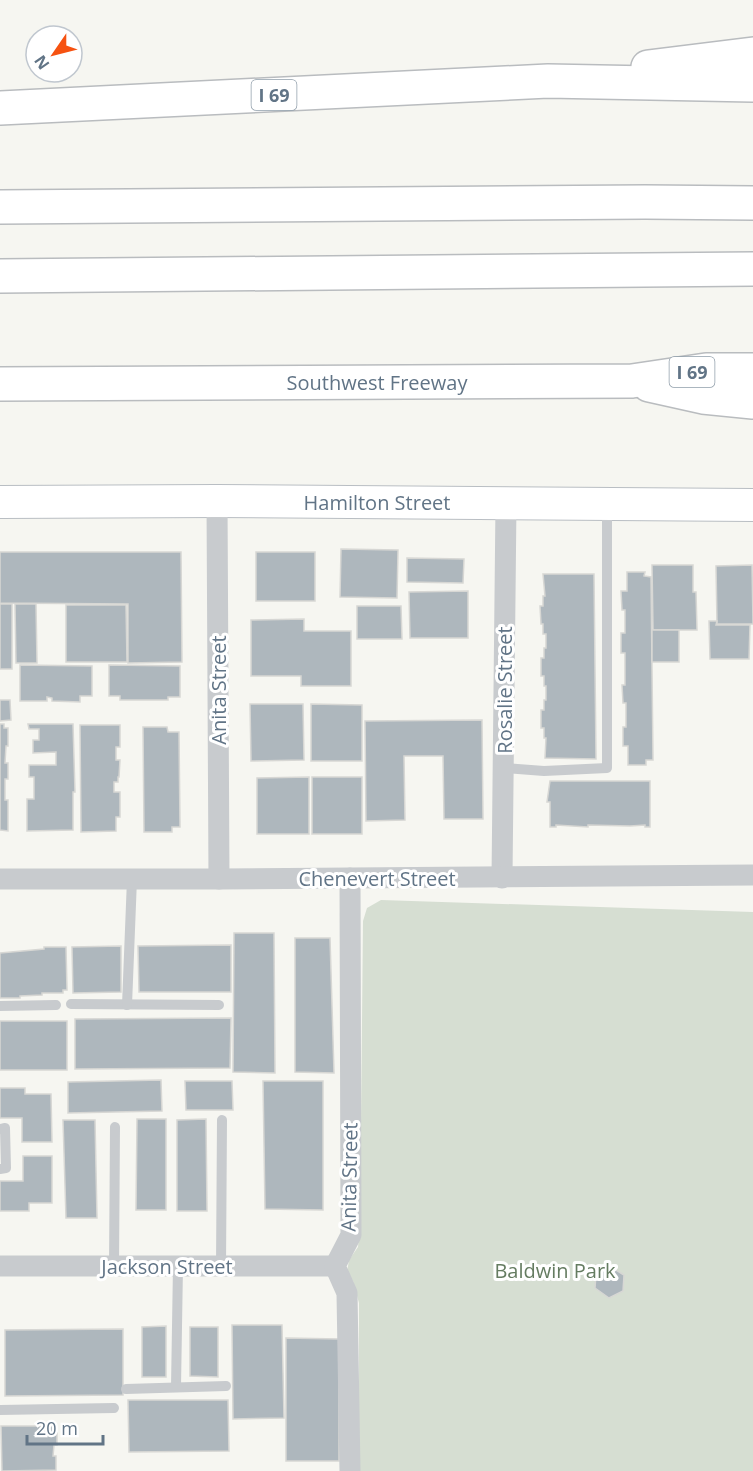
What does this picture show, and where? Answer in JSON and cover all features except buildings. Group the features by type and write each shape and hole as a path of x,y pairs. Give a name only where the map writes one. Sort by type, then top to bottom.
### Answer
{"highway":[{"path":"548,81 753,54"},
{"name":"I 69","path":"0,108 548,81 753,85"},
{"path":"645,202 753,188"},
{"path":"0,207 753,203"},
{"path":"0,276 750,270"},
{"name":"Southwest Freeway","path":"0,384 632,381 706,370 753,370"},
{"path":"632,381 703,398 753,402"}],"street":[{"name":"Hamilton Street","path":"0,502 218,501 753,505"},
{"name":"Anita Street","path":"218,501 219,879"},
{"name":"Rosalie Street","path":"502,878 506,503"},
{"name":"Chenevert Street","path":"0,879 753,875"},
{"name":"Anita Street","path":"335,1266 351,1235 350,878"},
{"name":"Jackson Street","path":"0,1266 335,1266"},
{"path":"335,1266 347,1293 350,1471"}],"lane":[{"path":"504,768 544,771 607,768 607,504"},
{"path":"127,1005 132,879"},
{"path":"71,1004 219,1005"},
{"path":"0,1006 56,1005"},
{"path":"221,1266 222,1120"},
{"path":"114,1266 115,1127"},
{"path":"0,1128 5,1128 6,1168 0,1168"},
{"path":"176,1387 178,1266"},
{"path":"126,1389 226,1386"},
{"path":"0,1410 114,1408"}],"green space":[{"name":"Baldwin Park","path":"381,900 753,912 753,1471 359,1471 359,1303 353,1281 347,1272 349,1260 358,1247 360,1223 363,921 367,908"}]}
